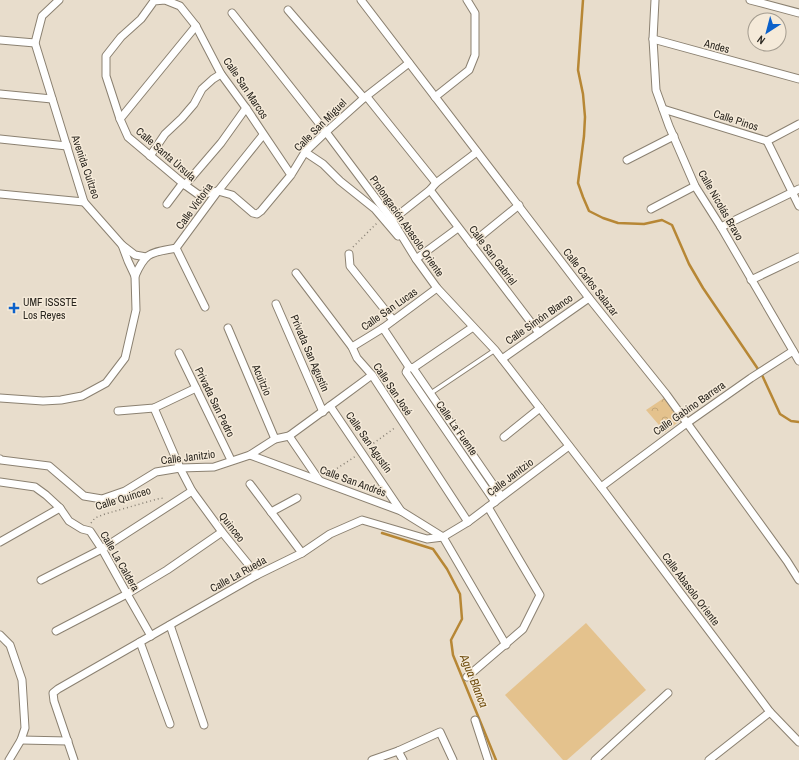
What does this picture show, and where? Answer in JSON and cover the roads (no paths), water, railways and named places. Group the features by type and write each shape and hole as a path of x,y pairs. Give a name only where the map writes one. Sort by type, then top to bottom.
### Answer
{"street":[{"path":"0,40 35,43 42,16 59,0"},
{"name":"Calle San Marcos","path":"165,0 180,6 196,26 221,74 291,175"},
{"name":"Calle Santa Úrsula","path":"165,0 154,1 141,19 121,36 106,56 106,76 120,120 128,137 199,195 218,191"},
{"name":"Calle Carlos Salazar","path":"361,0 589,298 666,394 787,561 799,580"},
{"path":"435,97 469,70 475,55 475,13 466,0"},
{"name":"Calle Nicolás Bravo","path":"655,0 653,39 656,90 663,109 695,186 721,227 799,361"},
{"path":"750,0 774,3 799,14"},
{"path":"288,10 365,97 436,183"},
{"name":"Prolongación Abasolo Oriente","path":"232,13 326,132 392,220 416,259 437,288 495,350 569,446"},
{"path":"120,120 196,26"},
{"name":"Andes","path":"653,39 799,79"},
{"name":"Avenida Cuitzeo","path":"0,398 43,401 82,396 106,383 125,358 136,310 135,276 122,245 84,202 35,43"},
{"name":"Calle San Miguel","path":"218,191 232,195 253,213 257,214 291,175 305,152 365,97 409,63"},
{"path":"150,156 165,134 190,108 202,89 221,74"},
{"path":"0,94 52,99"},
{"path":"167,204 221,143 246,108"},
{"name":"Calle Pinos","path":"663,109 766,142 799,124"},
{"name":"Calle Victoria","path":"176,248 218,191 264,135"},
{"path":"627,160 674,136"},
{"path":"0,139 67,146"},
{"path":"766,142 799,206"},
{"path":"305,152 323,164 340,181 375,209 410,249"},
{"path":"392,220 430,190 436,183 478,152"},
{"path":"651,209 695,186"},
{"path":"721,227 799,189"},
{"name":"Calle San Gabriel","path":"430,190 539,333"},
{"path":"0,194 84,202"},
{"path":"470,244 518,205"},
{"path":"416,259 458,228"},
{"path":"122,245 135,255 146,257"},
{"path":"135,276 146,257 152,253 176,248 205,307"},
{"path":"349,254 350,266 394,320"},
{"path":"751,280 799,257"},
{"name":"Calle San José","path":"296,273 352,347 357,358 372,375 468,522"},
{"name":"Calle San Lucas","path":"352,347 383,328 437,288"},
{"name":"Calle Simón Blanco","path":"502,359 589,298"},
{"name":"Privada San Agustín","path":"276,304 323,412"},
{"path":"411,367 473,327"},
{"name":"Acuitzio","path":"228,328 276,439"},
{"name":"Calle La Fuente","path":"383,328 431,393 502,496"},
{"name":"Calle Gabino Barrera","path":"601,487 687,423 751,378 793,351"},
{"name":"Privada San Pedro","path":"179,353 232,460"},
{"name":"Calle La Fuente","path":"411,367 406,372 495,502"},
{"name":"Calle Janitzio","path":"0,459 49,466 84,496 102,499 125,492 156,472 180,468 214,467 250,455 276,439 288,436 372,375"},
{"path":"118,411 154,408 196,388"},
{"name":"Calle San Agustín","path":"330,406 401,510"},
{"name":"Quinceo","path":"154,408 180,468 192,491 222,532 257,575"},
{"path":"504,437 540,408"},
{"path":"448,434 456,429"},
{"path":"288,436 319,481"},
{"name":"Calle Janitzio","path":"444,537 468,522 569,446"},
{"name":"Calle Abasolo Oriente","path":"569,446 770,712 799,742"},
{"name":"Calle San Andrés","path":"250,455 401,510 444,537"},
{"name":"Calle La Caldera","path":"0,482 34,487 46,495 60,508 69,521 82,529 90,531 102,548 151,636"},
{"path":"250,484 302,553"},
{"path":"41,580 102,548 192,491"},
{"path":"271,512 297,498"},
{"path":"468,677 523,630 540,595 488,507"},
{"path":"0,542 60,508"},
{"name":"Calle La Rueda","path":"68,741 54,701 54,693 58,689 257,575 302,553 330,534 362,520 427,539 444,537"},
{"path":"56,631 127,594 167,570 222,532"},
{"path":"444,537 506,645"},
{"path":"170,625 204,725"},
{"path":"0,635 10,645 22,680 25,728 21,740 9,760"},
{"path":"140,642 170,724"},
{"path":"595,760 668,693"},
{"path":"709,760 770,712"},
{"path":"475,720 488,760"},
{"path":"372,760 398,751 440,732 453,760"},
{"path":"21,740 68,741 74,760"},
{"path":"398,751 403,760"}],"lane":[{"path":"431,393 495,350"}],"waterway":[{"path":"583,0 578,70 583,94 585,117 578,183 589,211 618,223 644,224 662,220 672,225 689,264 703,288 762,375 780,414 791,421 799,422"},
{"name":"Agua Blanca","path":"382,533 433,549 447,569 460,594 462,619 451,640 453,655 496,760"}],"place":[{"name":"UMF ISSSTE Los Reyes","path":"14,308"}]}
